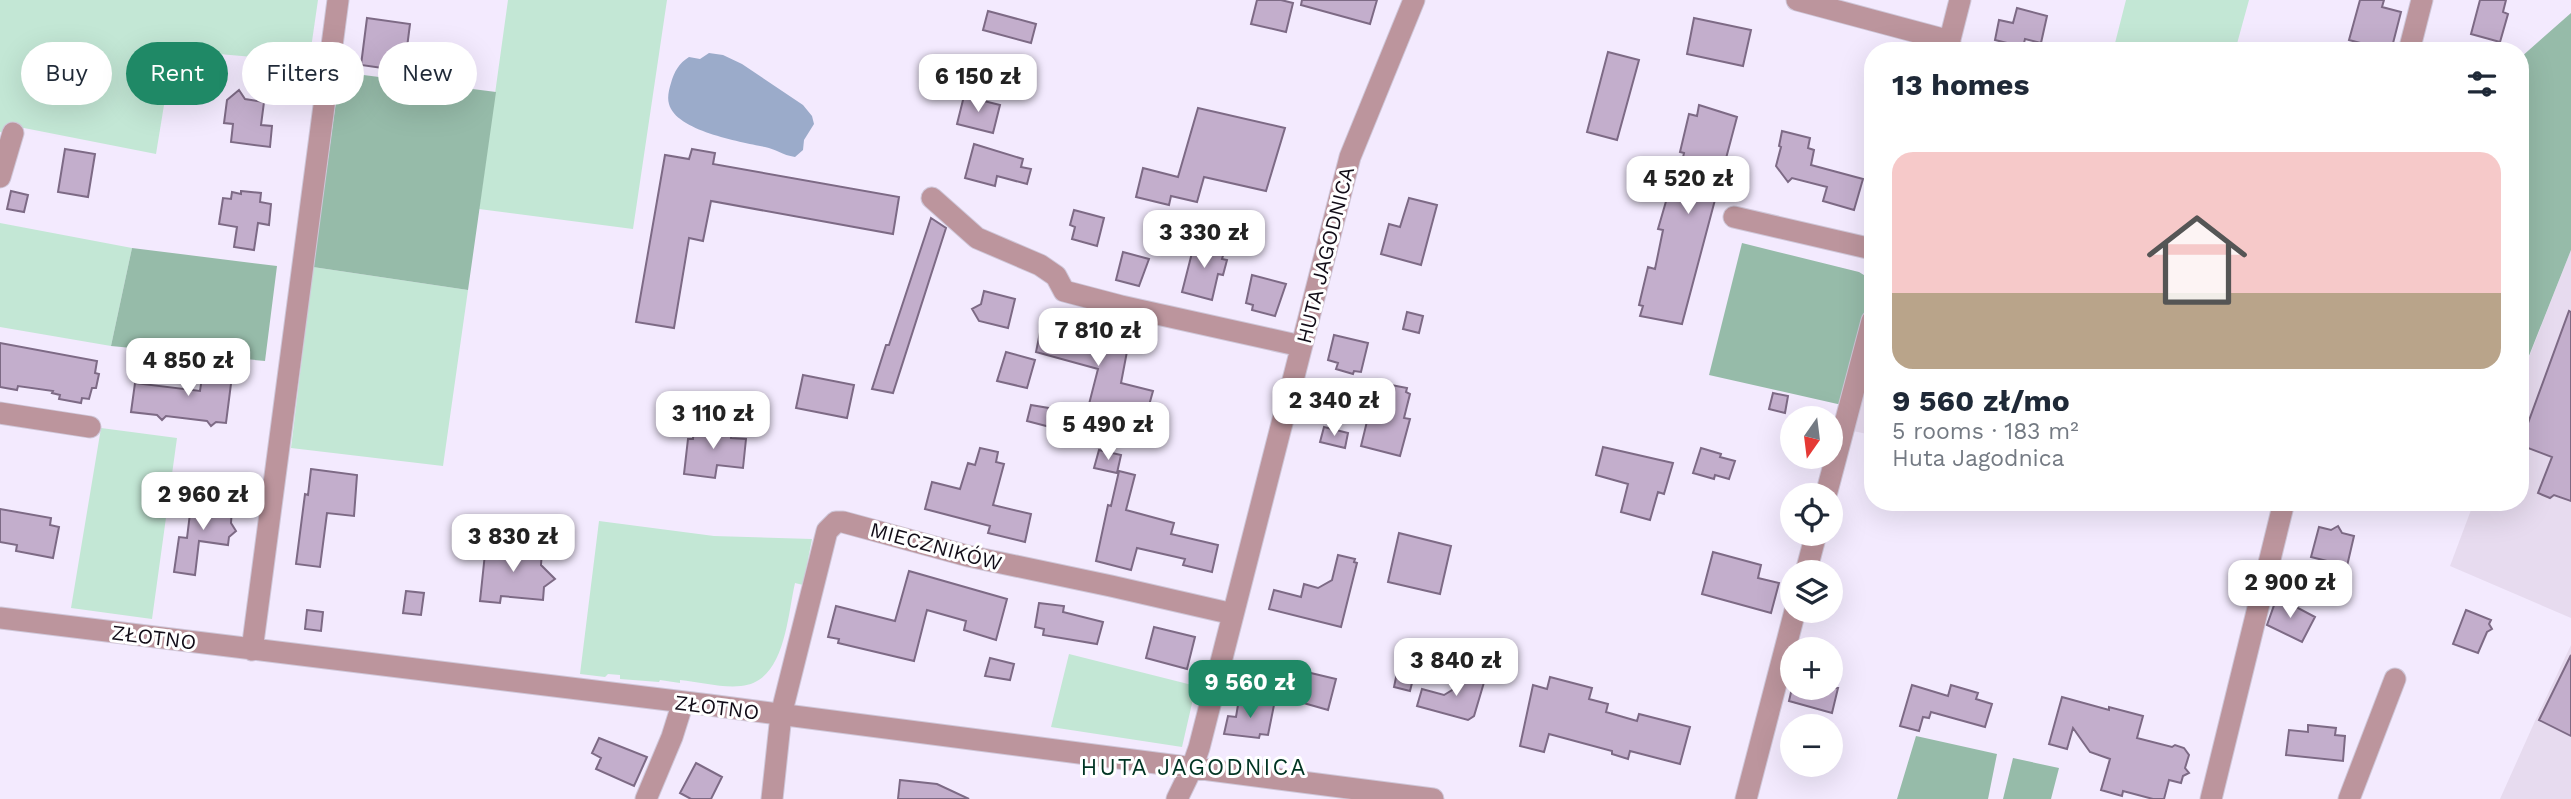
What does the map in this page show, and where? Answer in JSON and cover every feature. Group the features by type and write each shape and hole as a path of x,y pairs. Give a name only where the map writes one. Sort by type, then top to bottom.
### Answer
{"street":[{"path":"252,650 338,0"},
{"name":"HUTA JAGODNICA","path":"1177,799 1192,768 1350,157 1414,0"},
{"path":"1797,0 1935,42"},
{"path":"1949,42 1960,0"},
{"path":"2411,42 2422,0"},
{"path":"0,177 13,133"},
{"path":"932,198 977,238 1040,265 1056,276 1064,291 1301,346"},
{"path":"1734,217 1864,247"},
{"path":"1829,483 1864,351"},
{"path":"0,413 90,427"},
{"path":"2211,799 2282,511"},
{"name":"MIECZNIKÓW","path":"781,715 827,531 836,522 989,561 1233,614"},
{"name":"ZŁOTNO","path":"0,618 683,702 1433,799"},
{"path":"1746,799 1792,623"},
{"path":"2349,799 2395,678"},
{"path":"646,799 676,727 683,702"},
{"path":"772,799 781,715"}],"shaded area":[{"path":"2571,250 2571,618 2450,566 2471,511 2529,511 2529,357"},
{"path":"1864,375 1864,433 1848,430"},
{"path":"2571,645 2571,799 2500,799 2535,721"}],"green space":[{"path":"0,0 318,0 312,42 242,42 242,56 228,55 228,42 126,42 126,105 164,105 156,154 24,128 9,134 0,132"},
{"path":"508,0 667,0 633,229 479,209"},
{"path":"2126,0 2249,0 2237,42 2115,42"},
{"path":"2571,13 2571,250 2529,356 2529,50"},
{"path":"364,75 378,77 378,105 477,105 477,90 496,92 468,290 313,267 335,105 364,105"},
{"path":"0,223 132,248 111,346 0,327"},
{"path":"1742,243 1864,275 1864,313 1842,405 1709,375"},
{"path":"132,248 277,266 265,361 111,346"},
{"path":"313,267 468,290 443,466 291,448"},
{"path":"101,428 177,438 152,619 71,608"},
{"path":"599,521 714,536 812,539 803,585 795,583 782,646 767,673 756,682 741,686 718,686 680,680 680,683 659,682 620,679 620,675 608,674 605,677 580,674"},
{"path":"1069,654 1196,686 1182,747 1051,727"},
{"path":"1916,736 1997,754 1988,799 1897,799"},
{"path":"2013,758 2059,768 2051,799 2003,799"}],"water":[{"path":"709,53 723,55 742,64 803,105 812,116 814,124 804,140 803,150 795,157 711,134 696,128 674,113 668,96 675,72 689,57 700,59"}],"building":[{"path":"1257,0 1293,3 1286,32 1251,24"},
{"path":"1302,0 1377,0 1370,24 1301,5"},
{"path":"2360,0 2384,0 2382,7 2401,12 2393,42 2349,40"},
{"path":"2480,0 2506,0 2503,12 2508,14 2500,42 2471,34"},
{"path":"2017,8 2047,16 2041,42 2025,39 2024,42 1995,40 1999,20 2013,23"},
{"path":"988,11 1036,24 1031,43 983,30"},
{"path":"367,18 410,24 408,42 378,42 378,67 364,65"},
{"path":"1694,18 1751,30 1743,66 1687,54"},
{"path":"1608,52 1639,60 1617,140 1587,132"},
{"path":"239,90 242,105 264,105 261,125 272,126 270,147 231,142 233,124 224,123 228,99"},
{"path":"964,96 1000,105 993,133 957,124"},
{"path":"1699,105 1737,117 1682,324 1640,316 1643,306 1639,305 1648,267 1655,269 1663,230 1658,229 1669,191 1675,193 1684,153 1680,152 1689,114 1697,116"},
{"path":"1198,108 1285,128 1266,191 1204,177 1197,202 1171,196 1169,205 1136,197 1143,168 1178,177"},
{"path":"1782,131 1810,138 1808,148 1814,150 1811,165 1863,179 1854,210 1823,201 1827,187 1792,178 1788,182 1776,166"},
{"path":"974,144 1023,159 1021,167 1031,169 1027,184 997,176 995,186 965,178"},
{"path":"65,149 95,154 88,197 58,192"},
{"path":"692,149 715,153 713,164 899,197 893,234 711,201 703,241 689,238 674,328 636,322 665,155 689,159"},
{"path":"11,191 28,195 24,212 7,209"},
{"path":"241,191 261,193 260,202 271,204 269,225 258,223 254,250 234,247 237,227 219,224 223,198 231,199 232,192 241,194"},
{"path":"1409,198 1437,205 1421,265 1381,254 1389,224 1400,227"},
{"path":"1074,210 1104,218 1097,246 1072,239 1075,227 1070,225"},
{"path":"931,218 946,228 893,393 872,389 886,345 889,345"},
{"path":"1195,241 1225,249 1222,259 1227,260 1223,275 1218,274 1212,300 1182,292"},
{"path":"1123,252 1149,259 1139,286 1116,280"},
{"path":"1252,275 1286,284 1275,316 1252,310 1253,305 1246,303"},
{"path":"984,291 1015,299 1008,328 979,321 972,309 981,304"},
{"path":"2569,311 2571,501 2538,493 2552,457 2529,448 2529,420"},
{"path":"1407,312 1423,316 1419,333 1403,329"},
{"path":"1047,323 1129,341 1121,383 1153,391 1146,416 1132,413 1130,419 1088,408 1098,369 1036,352 1041,327 1046,329"},
{"path":"1334,335 1368,343 1361,372 1354,371 1353,374 1336,369 1338,363 1328,360"},
{"path":"0,343 97,361 95,373 99,374 96,388 92,388 89,399 82,398 81,403 59,399 60,395 52,393 53,391 18,386 17,390 0,387"},
{"path":"1006,352 1035,360 1027,388 997,381"},
{"path":"204,364 233,368 226,423 216,422 211,426 207,421 166,416 162,420 157,415 131,412 135,383 200,391"},
{"path":"803,375 854,385 847,418 796,408"},
{"path":"1386,384 1407,388 1406,392 1410,394 1404,418 1410,419 1400,456 1361,446 1370,409 1380,412"},
{"path":"1773,393 1788,396 1786,406 1780,406 1780,412 1769,409"},
{"path":"1031,405 1078,411 1073,433 1027,421"},
{"path":"709,423 732,426 731,438 746,439 743,468 717,465 715,478 684,474 688,439 693,439 694,426 709,428"},
{"path":"1324,427 1348,433 1345,448 1320,442"},
{"path":"1603,447 1673,463 1664,494 1658,492 1650,520 1621,512 1628,484 1596,475"},
{"path":"980,448 998,452 996,462 1004,464 993,505 1031,514 1025,542 988,533 990,526 925,509 932,482 960,489 968,463 975,465"},
{"path":"1701,448 1735,461 1729,479 1715,475 1714,479 1693,473"},
{"path":"1099,450 1121,455 1117,473 1094,468"},
{"path":"311,469 357,475 354,516 327,513 320,567 296,564"},
{"path":"1119,471 1135,475 1126,510 1174,523 1171,534 1218,545 1212,572 1183,565 1185,559 1137,548 1131,570 1096,561 1108,505 1111,506"},
{"path":"192,497 219,501 219,507 232,509 231,523 236,531 229,537 228,545 199,541 195,575 174,572 179,537 187,538"},
{"path":"0,509 51,518 50,525 59,527 53,558 16,551 17,545 0,542"},
{"path":"2338,526 2342,533 2354,536 2347,566 2311,557 2319,527 2331,530"},
{"path":"1399,533 1451,546 1440,594 1388,582"},
{"path":"486,544 542,551 541,565 555,579 544,587 543,600 501,596 500,603 480,601"},
{"path":"1713,552 1761,565 1758,578 1779,583 1771,613 1702,594"},
{"path":"1338,555 1355,559 1354,562 1357,563 1341,627 1269,609 1274,590 1301,597 1304,584 1318,588 1332,580"},
{"path":"909,571 1007,599 996,640 964,630 966,621 927,610 914,661 838,643 839,639 828,637 836,606 895,621"},
{"path":"406,591 424,593 421,615 403,613"},
{"path":"2277,597 2315,617 2302,642 2267,625"},
{"path":"1039,603 1064,606 1063,612 1103,622 1097,644 1043,635 1044,629 1035,627"},
{"path":"307,610 323,612 321,631 305,629"},
{"path":"2466,610 2491,620 2489,624 2492,629 2487,632 2478,653 2453,644"},
{"path":"1154,627 1195,637 1187,669 1146,658"},
{"path":"2571,655 2571,736 2539,720"},
{"path":"990,658 1014,664 1010,680 985,676"},
{"path":"1399,663 1416,667 1410,691 1394,687"},
{"path":"1294,669 1336,679 1328,710 1286,698"},
{"path":"1461,673 1485,679 1474,716 1468,720 1417,706 1422,689 1444,695 1457,687"},
{"path":"1550,677 1592,688 1589,699 1608,704 1606,712 1637,721 1639,714 1690,727 1680,764 1630,751 1628,759 1612,754 1612,751 1549,734 1544,752 1520,746 1533,685 1547,689"},
{"path":"1912,685 1948,696 1951,685 1978,693 1976,699 1992,704 1985,727 1931,712 1929,718 1923,717 1919,731 1900,726"},
{"path":"2062,697 2143,716 2137,738 2184,748 2189,755 2185,768 2189,773 2183,776 2181,783 2169,780 2164,799 2153,799 2123,791 2122,796 2101,790 2110,759 2090,752 2073,728 2067,749 2049,744"},
{"path":"1239,699 1274,705 1268,735 1260,734 1259,738 1224,734 1228,716 1236,717"},
{"path":"1789,700 1835,700 1832,713"},
{"path":"2308,725 2336,728 2335,735 2345,736 2343,761 2286,755 2289,730 2308,732"},
{"path":"599,738 647,757 634,786 596,769 601,758 592,753"},
{"path":"696,763 722,777 711,799 691,799 680,793"},
{"path":"900,780 937,784 969,799 898,799"}],"district":[{"name":"HUTA JAGODNICA","path":"1194,767"}]}
